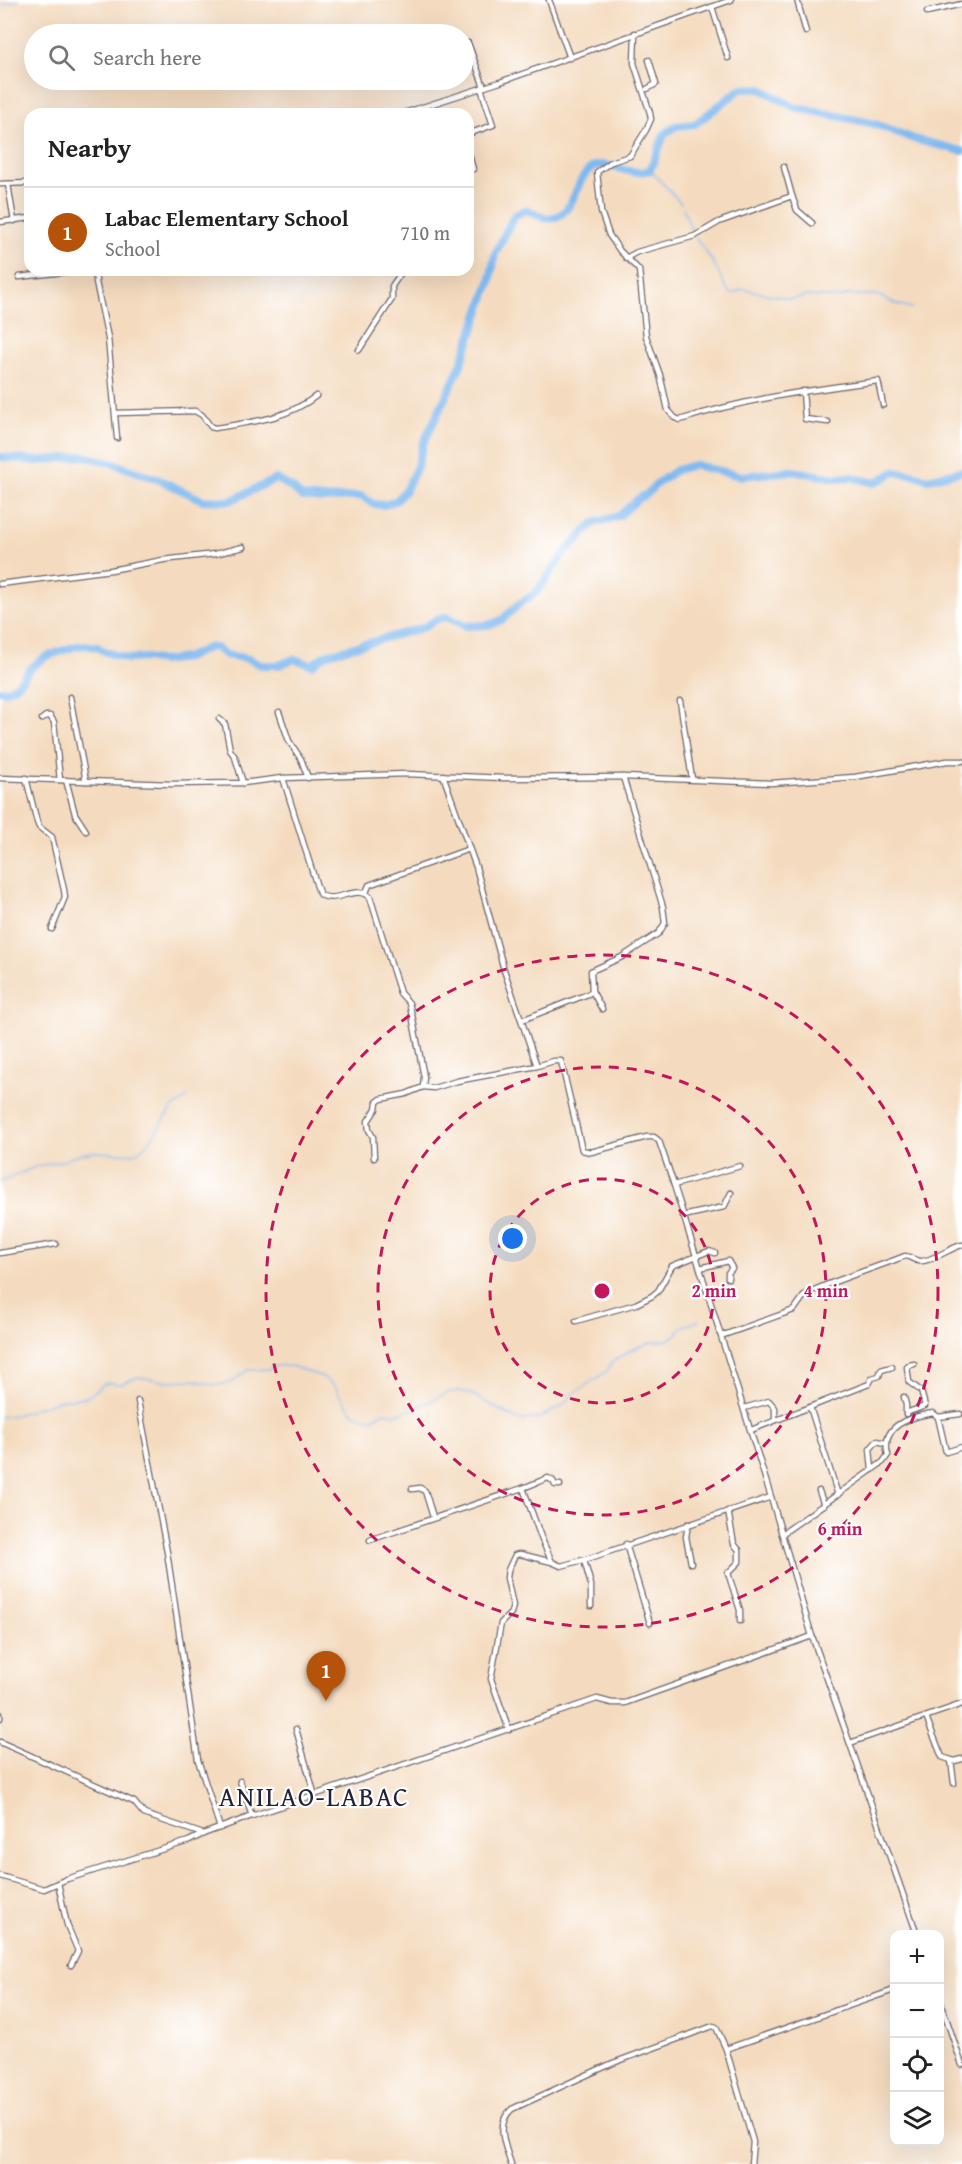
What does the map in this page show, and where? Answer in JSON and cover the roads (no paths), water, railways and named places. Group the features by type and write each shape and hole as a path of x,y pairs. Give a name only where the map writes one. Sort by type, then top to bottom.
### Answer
{"street":[{"path":"549,0 570,58"},
{"path":"420,108 570,58 731,0"},
{"path":"797,0 806,32"},
{"path":"927,12 962,4"},
{"path":"712,7 728,58"},
{"path":"636,33 634,63 645,90 650,113 649,124 630,156 611,162 597,172 601,212 609,235 626,258 639,270 646,336 660,375 668,410 680,420 727,405 803,391 879,381 883,405"},
{"path":"645,90 656,84 649,60"},
{"path":"474,61 493,125 474,132"},
{"path":"784,166 797,210 812,223"},
{"path":"0,184 24,183"},
{"path":"8,184 14,221"},
{"path":"626,258 637,252 689,239 719,222 792,196"},
{"path":"0,222 24,219"},
{"path":"19,277 28,276"},
{"path":"96,276 108,338 117,438"},
{"path":"359,350 392,299 392,286 399,276"},
{"path":"803,391 805,419 828,422"},
{"path":"116,413 195,411 202,415 211,427 215,428 270,419 304,406 316,396"},
{"path":"0,584 111,570 163,560 215,554 243,547"},
{"path":"70,697 86,781"},
{"path":"680,701 692,779"},
{"path":"279,712 289,741 301,759 308,778"},
{"path":"42,719 50,716 54,722 63,780 75,814 86,831"},
{"path":"219,719 225,724 230,750 235,757 243,783"},
{"path":"0,778 171,784 243,783 283,778 381,774 504,778 623,777 771,783 855,777 962,761"},
{"path":"443,775 476,867 504,970 537,1066"},
{"path":"602,1009 592,991 591,971 633,950 659,933 665,923 663,907 623,777"},
{"path":"26,778 39,827 52,837 64,890 65,897 52,929"},
{"path":"283,778 319,892 324,897 330,898 360,892 370,897 400,993 409,1003 424,1077 423,1087"},
{"path":"366,893 369,885 469,849"},
{"path":"522,1020 592,991"},
{"path":"374,1158 373,1137 368,1122 379,1100 406,1094 423,1087 434,1088 554,1061 561,1061 582,1150 591,1152 654,1137 659,1141 702,1268 812,1636 915,1930"},
{"path":"674,1185 740,1166"},
{"path":"683,1216 724,1207 731,1193"},
{"path":"0,1252 56,1244"},
{"path":"722,1336 794,1310 804,1296 810,1292 848,1275 865,1272 904,1256 925,1261 945,1250 962,1245"},
{"path":"576,1321 636,1304 658,1291 672,1266 709,1251 715,1253"},
{"path":"702,1268 728,1261 732,1268 728,1273 728,1278"},
{"path":"906,1413 925,1406 921,1391 909,1382 907,1368 914,1364"},
{"path":"750,1430 869,1384 872,1378 879,1376 880,1370 892,1366"},
{"path":"904,1396 906,1419"},
{"path":"138,1401 167,1551 198,1760 220,1828"},
{"path":"744,1408 769,1401 775,1408 775,1420"},
{"path":"810,1407 838,1495"},
{"path":"782,1534 887,1457 886,1443 894,1427 906,1419 933,1413 938,1417 946,1452 962,1447"},
{"path":"938,1417 960,1414"},
{"path":"872,1470 870,1449 877,1442 886,1443"},
{"path":"370,1540 548,1478 555,1485 560,1485"},
{"path":"412,1489 420,1488 425,1491 433,1517"},
{"path":"523,1488 552,1562"},
{"path":"819,1491 824,1505"},
{"path":"509,1730 491,1678 501,1623 511,1612 513,1606 507,1578 515,1555 520,1554 561,1566 771,1497"},
{"path":"728,1511 739,1562 728,1572 740,1610 740,1621"},
{"path":"688,1524 686,1538 691,1563"},
{"path":"626,1544 650,1623"},
{"path":"584,1560 591,1585 591,1606"},
{"path":"44,1889 597,1699 612,1703 626,1703 812,1636"},
{"path":"850,1743 962,1704"},
{"path":"926,1717 942,1757 951,1760 962,1759"},
{"path":"296,1729 315,1796"},
{"path":"0,1742 134,1802 144,1814 203,1834"},
{"path":"951,1760 954,1783"},
{"path":"240,1781 252,1816"},
{"path":"0,1876 59,1891"},
{"path":"58,1883 67,1925 78,1951 71,1965"},
{"path":"726,2049 890,1991"},
{"path":"944,2014 962,2065"},
{"path":"511,2164 504,2141 502,2121 512,2109 613,2063 713,2026 717,2029 726,2049 753,2142 751,2164"}],"waterway":[{"path":"0,6 18,0"},
{"path":"0,457 38,461 84,456 160,480 202,500 230,501 276,479 302,497 324,499 362,496 373,504 385,505 397,500 406,489 417,467 423,444 460,367 490,282 495,254 514,216 525,210 547,218 564,212 570,205 582,178 595,166 635,172 650,170 664,135 676,126 695,124 742,88 761,89 794,107 875,124 914,139 962,151"},
{"path":"650,170 681,203"},
{"path":"683,208 693,234"},
{"path":"696,238 732,294 743,289 791,299 808,296 839,298 848,295 877,295 896,304 912,308"},
{"path":"0,690 5,691 17,685 30,669 45,657 85,645 97,647 128,659 146,658 162,661 186,658 210,647 226,655 249,659 261,665 279,665 294,659 312,665 325,655 425,627 443,617 465,626 488,625 502,620 519,604 536,593 565,552 594,523 619,516 676,470 694,465 741,476 792,471 836,478 851,477 875,483 894,472 928,479 962,471"},
{"path":"0,1182 35,1167 66,1160 79,1154 96,1152 133,1154 149,1141 172,1109 188,1097"},
{"path":"0,1417 16,1415 60,1400 87,1397 104,1384 121,1384 138,1377 165,1381 194,1380 216,1385 231,1383 248,1370 291,1366 323,1377 335,1387 343,1401 354,1413 364,1418 373,1418 383,1412 394,1414 409,1411 449,1392 461,1391 473,1395 516,1419 539,1418 562,1406 573,1394 606,1372 612,1362 631,1350 649,1343 668,1340 675,1336 682,1327 700,1320"}],"place":[{"name":"Labac Elementary School","path":"326,1701"}],"district":[{"name":"ANILAO-LABAC","path":"314,1797"}]}
